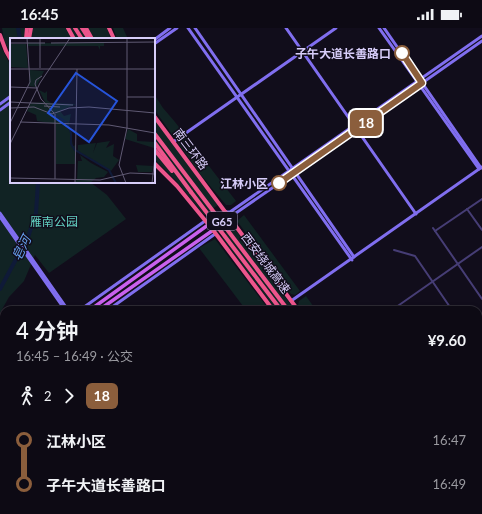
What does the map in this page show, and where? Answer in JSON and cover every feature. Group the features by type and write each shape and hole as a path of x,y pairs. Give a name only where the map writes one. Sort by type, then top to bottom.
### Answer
{"highway":[{"path":"27,28 28,38"},
{"path":"28,38 31,28"},
{"path":"68,28 73,38"},
{"path":"75,28 81,38"},
{"path":"82,28 88,38"},
{"path":"86,28 91,38"},
{"path":"109,28 114,38"},
{"path":"0,35 10,58"},
{"name":"南三环路","path":"155,117 295,306"},
{"name":"西安绕城高速","path":"155,134 285,306"},
{"name":"西安绕城高速","path":"155,143 278,306"},
{"path":"155,150 191,192"},
{"path":"155,164 177,186 207,223 270,306"}],"main road":[{"path":"95,306 207,223 226,212"},
{"path":"105,306 214,232 229,218"}],"street":[{"path":"155,39 170,28"},
{"path":"155,43 177,28"},
{"path":"188,28 294,171 353,258"},
{"path":"195,28 290,173 353,258"},
{"path":"286,28 416,214"},
{"path":"174,142 336,28"},
{"path":"379,28 420,82"},
{"path":"291,301 481,168 384,28"},
{"path":"226,212 230,212 294,171 356,128 482,36"},
{"path":"420,82 482,41"},
{"path":"0,104 10,97"},
{"path":"0,110 10,103"},
{"path":"229,218 232,214 290,173"},
{"path":"435,231 482,198"},
{"path":"467,209 482,230"},
{"path":"0,212 18,241"},
{"path":"0,217 30,257 63,306"},
{"path":"86,306 207,223"},
{"path":"433,228 482,298"},
{"path":"113,306 214,232"},
{"path":"398,306 482,247"},
{"path":"394,250 415,256 449,306"}],"green space":[{"path":"2,28 107,28 111,38 10,38 10,52 4,40"},
{"path":"113,28 123,28 128,38 117,38"},
{"name":"雁南公园","path":"0,45 10,64 10,183 91,183 107,195 126,219 49,273 35,255 24,281 9,297 4,306 0,306"},
{"path":"155,96 163,108 236,201 231,205 226,205 200,174 155,110"},
{"path":"155,119 218,205 204,215 176,181 155,160"},
{"path":"244,215 300,291 295,295 291,294 237,221"},
{"path":"232,228 235,229 291,306 273,306 222,238 223,235"},
{"path":"215,239 266,306 243,306 199,248"},
{"path":"306,296 313,306 299,306 299,301"}],"waterway":[{"name":"皂河","path":"18,28 20,38"},
{"name":"皂河","path":"0,289 28,237 36,213 38,183"}],"bus line":[{"name":"18","path":"279,183 422,83 402,53"}],"place":[{"name":"子午大道长善路口","path":"402,53"},
{"name":"江林小区","path":"279,183"}]}
